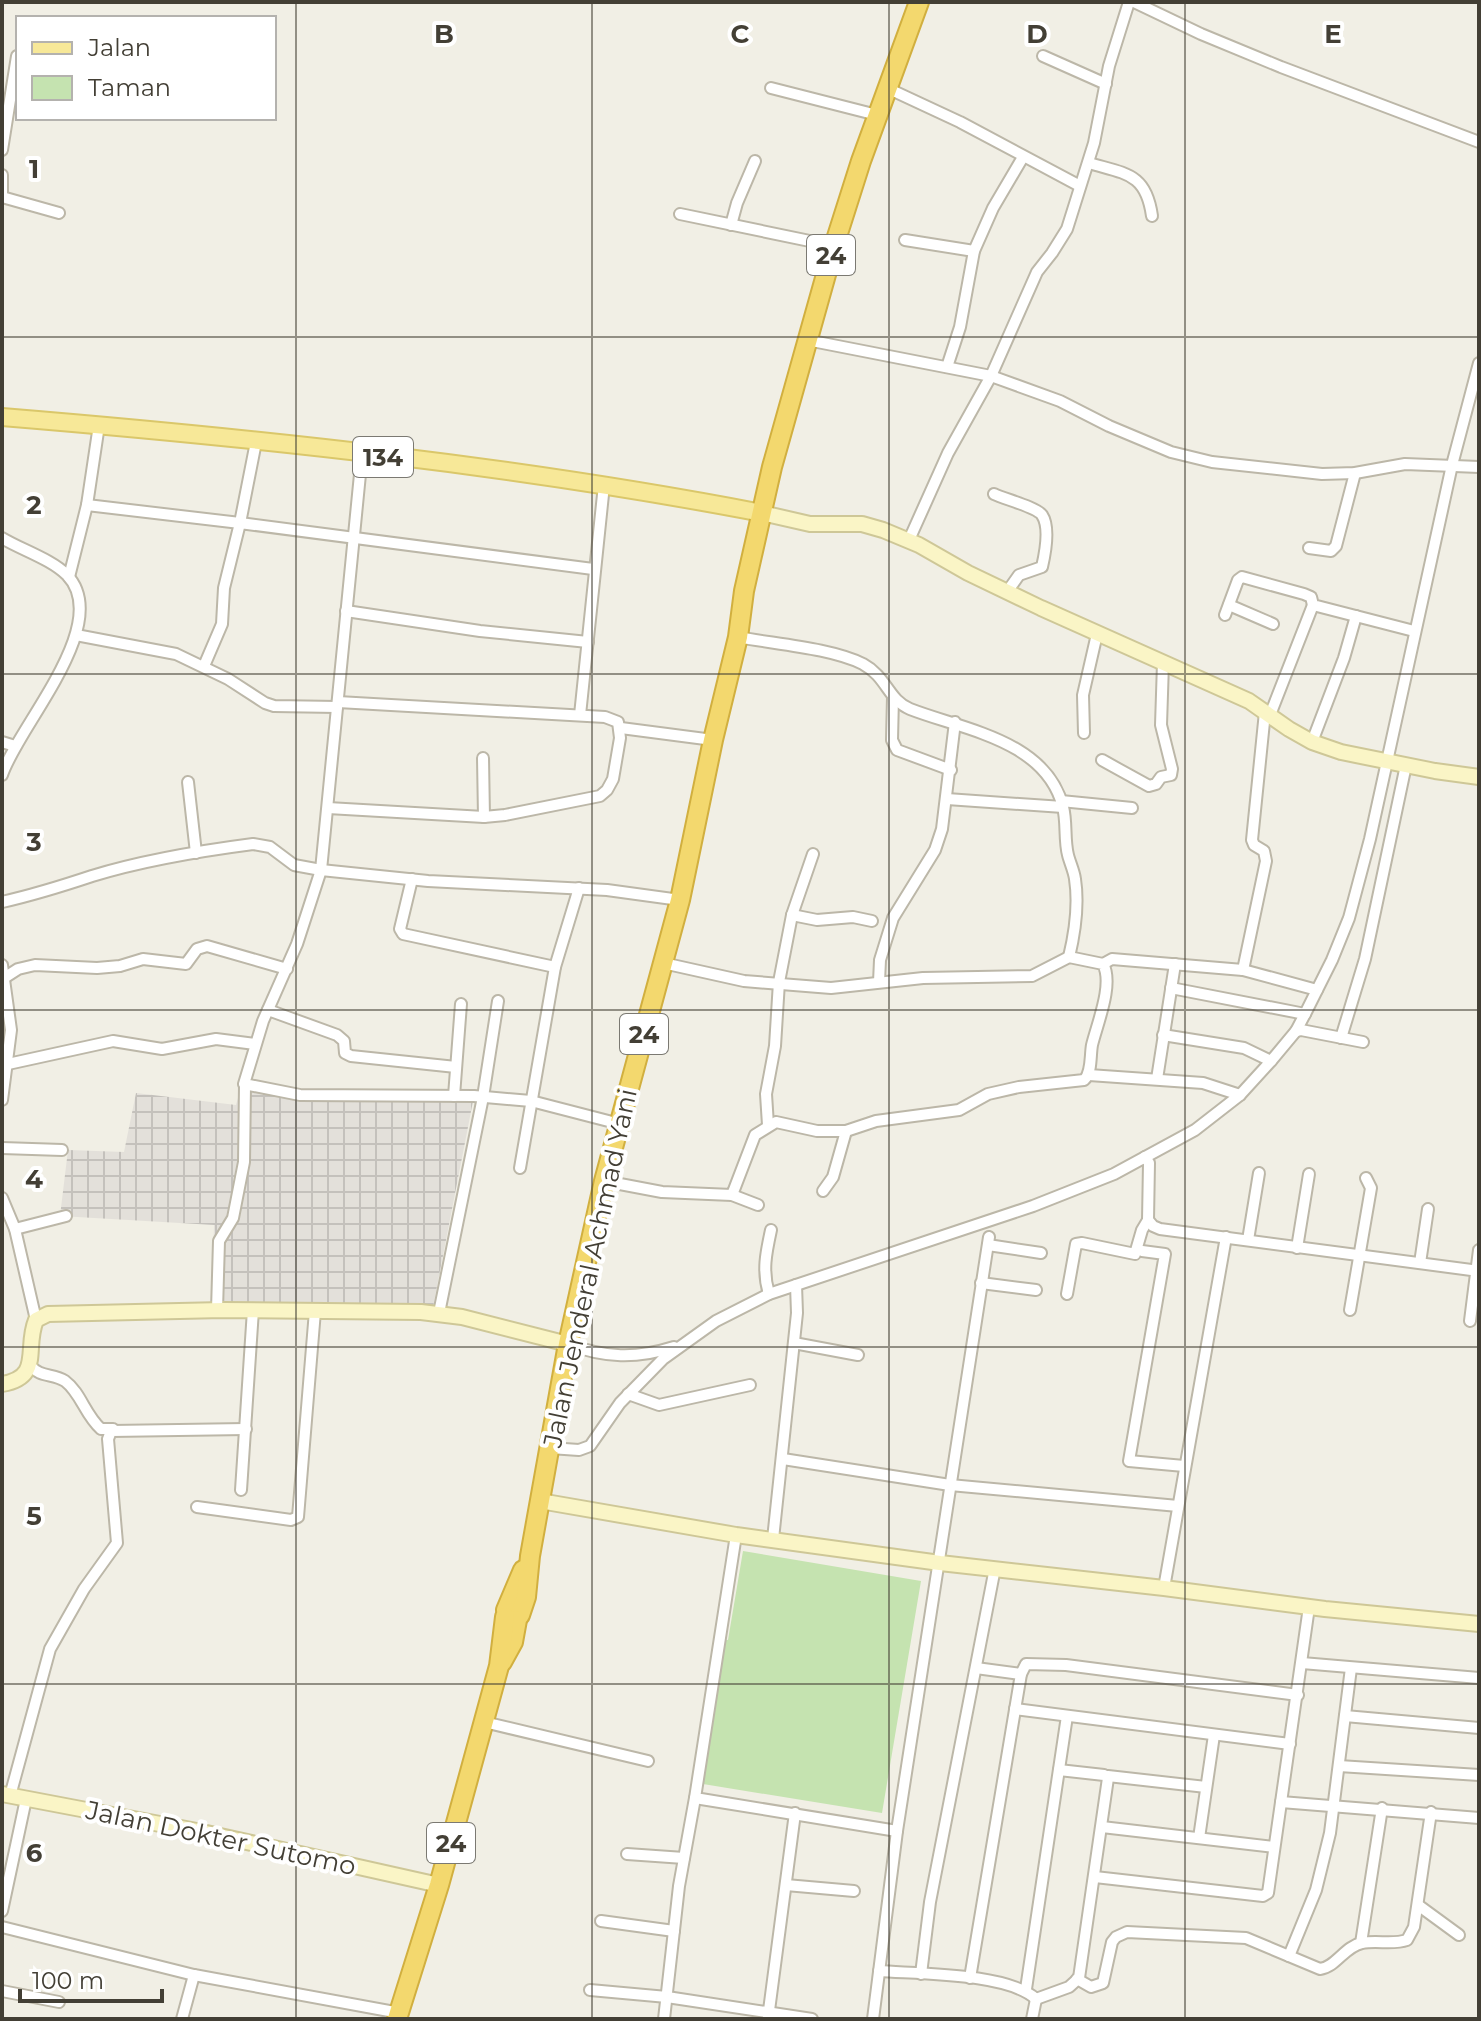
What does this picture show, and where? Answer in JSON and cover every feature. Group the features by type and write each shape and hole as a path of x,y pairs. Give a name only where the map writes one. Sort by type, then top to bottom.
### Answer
{"highway":[{"name":"24","path":"762,513 834,246 877,115 919,2"},
{"name":"Jalan Jenderal Achmad Yani","path":"398,2016 439,1885 499,1666 513,1642 512,1616 530,1556 568,1344 604,1181 680,900 762,513"}],"main road":[{"name":"134","path":"2,417 362,454 604,485 762,513"},
{"path":"762,513 810,524 862,524 909,540 1007,592 1249,701 1312,742 1341,752 1479,777"},
{"path":"2,1384 22,1378 30,1365 36,1320 48,1314 217,1310 439,1313 568,1344"},
{"path":"540,1501 736,1535 940,1563 1479,1624"},
{"name":"Jalan Dokter Sutomo","path":"6,1795 194,1830 439,1885"}],"street":[{"path":"909,540 948,453 991,376 1037,272 1067,229 1089,163 1114,45 1132,2 1281,67 1479,142"},
{"path":"1043,56 1106,84"},
{"path":"2,150 6,103 16,60"},
{"path":"771,88 877,115"},
{"path":"887,88 960,122 1080,186"},
{"path":"947,367 960,327 974,251 993,208 1023,157"},
{"path":"731,225 755,161"},
{"path":"1089,163 1117,171 1143,184 1150,200 1152,216"},
{"path":"2,175 2,195 59,213"},
{"path":"680,214 834,246"},
{"path":"905,240 974,251"},
{"path":"807,340 991,376 1060,401 1171,452 1212,462 1322,474 1355,473 1405,464 1479,467"},
{"path":"550,1448 586,1448 628,1394 679,1345 716,1321 769,1294 1033,1206 1114,1174 1195,1130 1240,1095 1271,1061 1296,1031 1349,918 1388,761 1452,465 1479,363"},
{"path":"69,577 87,505 99,425"},
{"path":"204,666 222,624 224,588 256,442"},
{"path":"217,1310 219,1241 233,1218 242,1182 244,1080 321,870 362,454"},
{"path":"1309,548 1331,551 1336,546 1355,473"},
{"path":"580,715 604,485"},
{"path":"994,494 1038,512 1044,519 1042,567 1019,575 1007,592"},
{"path":"87,505 593,569"},
{"path":"2,538 69,577 80,603 76,635 61,671 15,746 2,775"},
{"path":"1243,970 1266,861 1264,851 1252,840 1267,714 1313,605 1311,597 1304,594 1242,577 1238,580 1227,610 1273,624"},
{"path":"1313,605 1414,631"},
{"path":"346,611 480,631 588,642"},
{"path":"1312,742 1344,658 1356,616"},
{"path":"1084,733 1083,695 1097,634"},
{"path":"76,635 176,654 204,666 274,706 338,704 580,715 613,719 621,728 713,740"},
{"path":"738,637 838,655 863,664 887,684 899,703 955,722 1023,752 1049,778 1062,804 1077,898 1069,957"},
{"path":"1102,760 1149,786 1156,784 1161,777 1171,775 1161,725 1163,663"},
{"path":"893,697 892,740 897,750 951,770"},
{"path":"879,982 884,941 893,918 935,850 947,799 955,722"},
{"path":"328,808 484,817 571,803 603,794 613,779 621,728"},
{"path":"2,742 15,746"},
{"path":"483,758 484,817"},
{"path":"1341,1038 1365,959 1406,765"},
{"path":"188,782 196,853"},
{"path":"947,799 1132,808"},
{"path":"2,902 48,892 121,869 196,853 262,844 294,865 321,870 412,879 632,892 680,900"},
{"path":"768,1125 766,1094 775,1046 779,982 792,915 813,854"},
{"path":"412,879 400,929 403,934 555,967"},
{"path":"520,1168 555,967 579,888"},
{"path":"792,915 823,920 853,917 872,921"},
{"path":"4,978 18,969 35,965 97,968 120,966 143,959 186,964 197,949 207,946 254,957 287,969"},
{"path":"663,963 744,981 831,988 879,982 1023,977 1037,975 1069,957 1103,964 1112,959 1243,970 1317,990"},
{"path":"732,1195 755,1135 768,1125 787,1123 817,1131 846,1131 876,1121 959,1110 988,1094 1019,1087 1084,1080 1089,1075 1093,1042 1101,1014 1106,983 1103,964"},
{"path":"1157,1079 1175,964"},
{"path":"2,965 11,1030 2,1100"},
{"path":"1171,988 1305,1014"},
{"path":"439,1313 483,1097 498,1001"},
{"path":"454,1096 461,1004"},
{"path":"268,1010 337,1035 344,1041 345,1053 351,1056 456,1067"},
{"path":"1296,1031 1363,1042"},
{"path":"1163,1035 1244,1048 1271,1061"},
{"path":"8,1064 113,1041 162,1049 216,1039 255,1044"},
{"path":"1089,1075 1203,1083 1240,1095"},
{"path":"245,1085 300,1095 454,1096 531,1101 620,1124"},
{"path":"823,1191 833,1177 846,1131"},
{"path":"2,1148 62,1150"},
{"path":"1067,1294 1076,1244 1135,1254 1148,1220 1149,1163 1145,1157"},
{"path":"1248,1240 1259,1173"},
{"path":"1297,1248 1309,1174"},
{"path":"1350,1310 1371,1188 1366,1178"},
{"path":"604,1181 662,1192 732,1195 758,1205"},
{"path":"2,1198 15,1229 36,1320"},
{"path":"1420,1263 1428,1209"},
{"path":"15,1229 66,1216"},
{"path":"1148,1220 1160,1229 1477,1271"},
{"path":"769,1294 764,1278 764,1260 771,1230"},
{"path":"1164,1588 1226,1237"},
{"path":"873,2019 886,1895 988,1241 1041,1253"},
{"path":"1470,1321 1479,1250"},
{"path":"1142,1251 1165,1254 1129,1461 1184,1466"},
{"path":"981,1283 1036,1290"},
{"path":"773,1539 794,1343 796,1285"},
{"path":"241,1490 253,1310"},
{"path":"197,1507 291,1520 298,1517 315,1311"},
{"path":"794,1343 858,1355"},
{"path":"568,1344 594,1354 620,1356 657,1352 679,1345"},
{"path":"30,1365 35,1372 62,1379 75,1391 92,1421 101,1429 246,1429"},
{"path":"628,1394 659,1405 750,1385"},
{"path":"6,1795 50,1649 84,1589 117,1543 108,1439 113,1429"},
{"path":"783,1459 950,1485 1178,1506"},
{"path":"664,2019 684,1858 736,1535"},
{"path":"921,1974 930,1902 995,1568"},
{"path":"1095,1877 1264,1896 1268,1893 1309,1607"},
{"path":"970,1978 1021,1674 1030,1662 1298,1695"},
{"path":"1302,1663 1479,1678"},
{"path":"976,1668 1021,1674"},
{"path":"1289,1956 1316,1890 1330,1833 1351,1668"},
{"path":"1015,1709 1290,1744"},
{"path":"1026,1989 1067,1716"},
{"path":"1345,1716 1479,1728"},
{"path":"484,1722 648,1761"},
{"path":"1199,1838 1214,1735"},
{"path":"1339,1766 1479,1775"},
{"path":"1059,1770 1206,1787"},
{"path":"1036,1999 1069,1987 1080,1975 1108,1776"},
{"path":"695,1798 897,1831"},
{"path":"2,1911 5,1879 26,1799"},
{"path":"1281,1802 1479,1818"},
{"path":"1361,1943 1382,1808"},
{"path":"1077,1979 1091,1987 1103,1983 1112,1942 1127,1932 1246,1938 1323,1969 1361,1943 1400,1943 1407,1940 1414,1927 1431,1812"},
{"path":"768,2017 795,1813"},
{"path":"1102,1827 1274,1847"},
{"path":"627,1854 684,1858"},
{"path":"786,1885 854,1891"},
{"path":"1418,1905 1459,1935"},
{"path":"601,1921 674,1931"},
{"path":"2,1927 194,1975 398,2016"},
{"path":"879,1971 970,1978 1026,1989 1036,1999"},
{"path":"182,2019 194,1975"},
{"path":"590,1990 667,1997 768,2017 812,2019"},
{"path":"2,1991 59,2002"},
{"path":"1032,2019 1036,1999"}],"shaded area":[{"path":"241,1087 300,1098 474,1096 433,1307 212,1304 214,1225 60,1216 68,1150 124,1152 136,1093 236,1105"}],"green space":[{"path":"743,1551 921,1581 882,1813 703,1784 717,1698 708,1696 717,1639 728,1640"}]}
